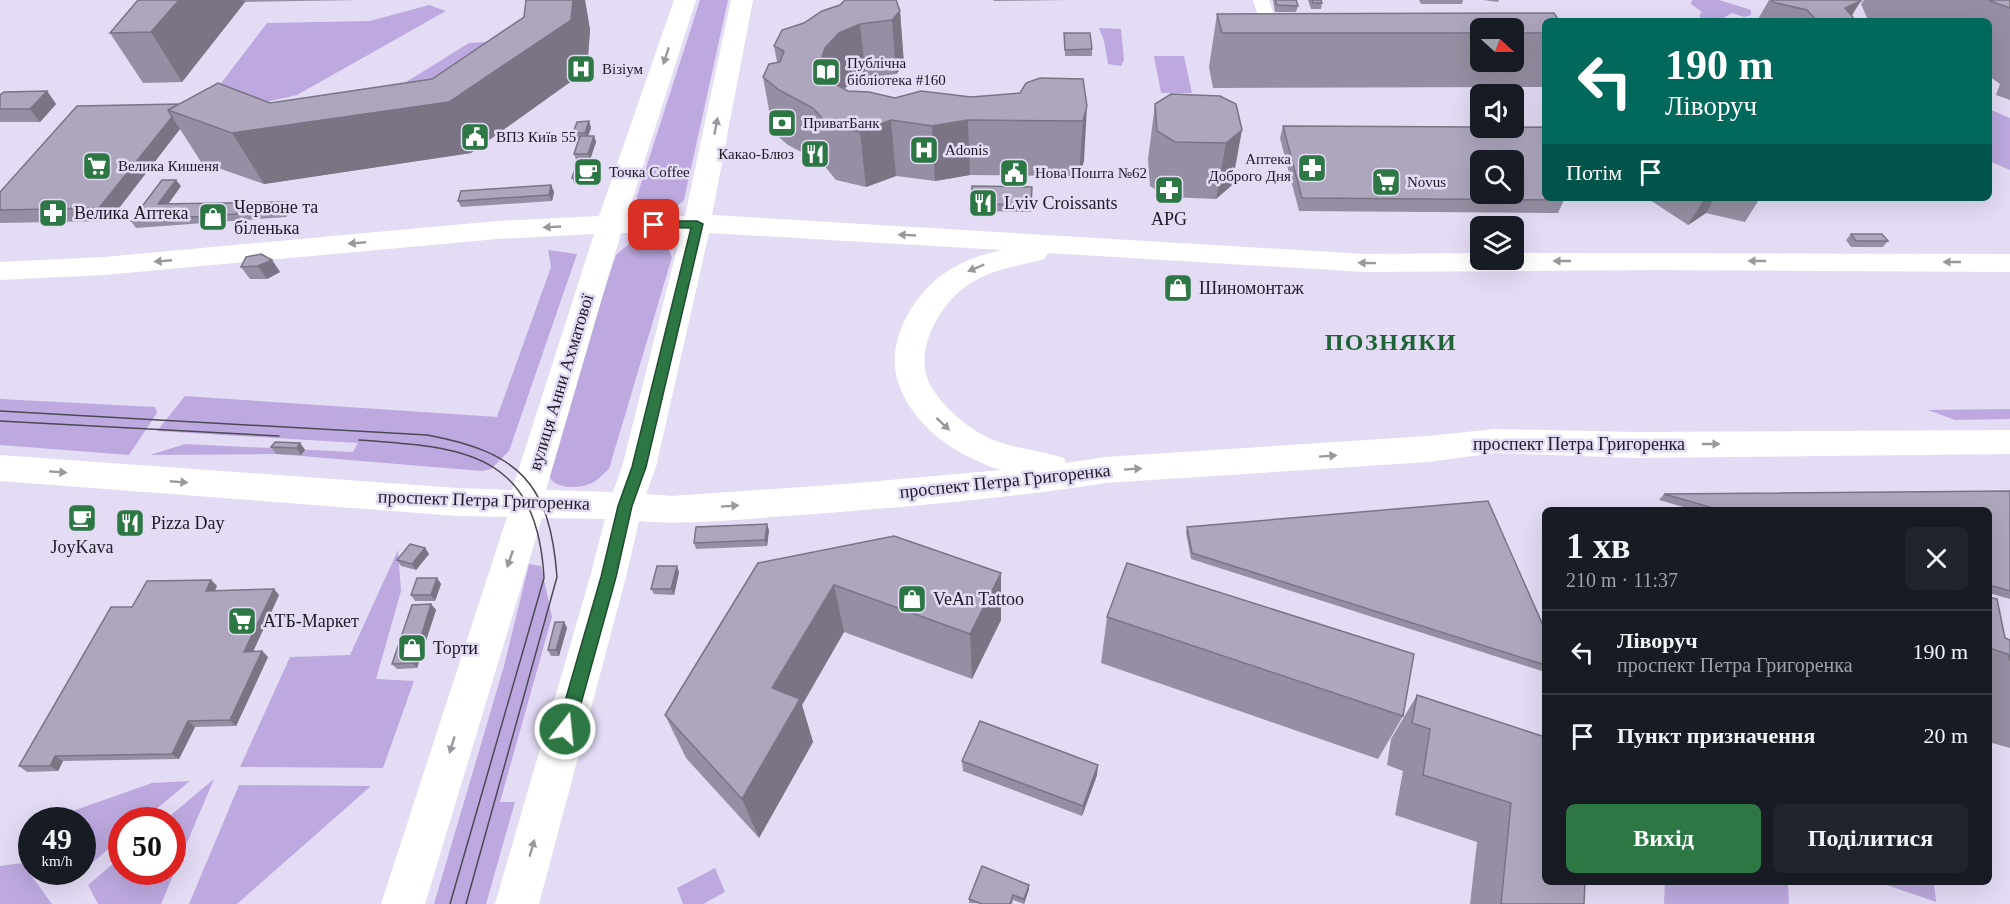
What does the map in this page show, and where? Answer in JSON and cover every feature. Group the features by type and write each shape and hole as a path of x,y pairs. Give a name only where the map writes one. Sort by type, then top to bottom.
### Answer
{"main road":[{"name":"вулиця Анни Ахматової","path":"403,904 529,503 530,483 610,225 685,0"},
{"path":"516,904 608,577 625,506 639,467 697,224 742,0"},
{"path":"0,271 104,266 497,230 697,224 1365,263 1648,261 2010,263"},
{"path":"1095,246 1008,256 972,268 943,287 922,311 913,340 910,363 915,386 939,422 962,440 996,456 1030,465 1100,471"},
{"name":"проспект Петра Григоренка","path":"0,468 457,502 625,506 672,510 823,499 1100,471 1428,449 1495,441 1635,445 2010,442"}],"street":[{"path":"1261,0 1267,21"}],"shaded area":[{"path":"700,0 728,0 684,200 664,211 648,212 638,204 637,196"},
{"path":"1692,0 1719,0 1751,10 1751,15 1744,17 1732,13 1725,18 1701,18 1699,16 1702,12 1691,4"},
{"path":"429,5 446,11 297,95 253,105 215,91 267,23 370,21"},
{"path":"1099,28 1121,29 1124,60 1121,66 1108,64"},
{"path":"485,42 485,53 404,94 406,82 469,43"},
{"path":"1154,56 1184,56 1192,93 1161,93"},
{"path":"1992,110 2010,118 2010,170 1992,162"},
{"path":"648,240 666,244 672,257 609,469 596,481 588,484 575,487 561,486 551,479 548,471 548,458 616,255 630,243"},
{"path":"548,250 577,254 509,451 491,469 482,471 276,454 150,455 185,444 353,452 358,443 157,431 185,396 497,417 551,267"},
{"path":"0,399 155,407 157,413 129,455 0,445"},
{"path":"2010,409 2010,419 1955,420 1928,410"},
{"path":"398,550 401,591 376,679 414,681 383,768 240,767 290,657 350,655"},
{"path":"529,564 541,566 552,617 500,802 515,802 486,904 434,904 504,666"},
{"path":"214,779 186,845 186,807 181,807"},
{"path":"190,781 159,807 108,807 108,849 96,860 96,807 84,807 152,783"},
{"path":"239,785 371,786 237,904 189,904"},
{"path":"18,864 18,885 38,885 52,904 0,904 0,866"},
{"path":"108,868 108,885 169,885 161,904 98,904 88,885 96,885 96,878"},
{"path":"715,868 725,892 703,904 683,904 677,888"},
{"path":"1665,885 1788,885 1789,904 1664,904"},
{"path":"1887,885 1934,885 1936,902"}],"building":[{"path":"138,0 179,0 151,32 110,33"},
{"path":"526,0 573,0 571,20 449,102 232,133 168,110 218,83 270,103 432,79 524,17"},
{"path":"845,0 896,0 900,11 892,20 860,24 839,33 825,48 819,66 826,79 848,91 869,92 895,98 921,91 971,97 1020,93 1026,83 1040,78 1083,79 1087,106 1083,121 968,120 932,126 891,120 860,132 828,125 813,108 779,90 763,77 769,64 780,62 784,51 774,46 782,30 804,23 822,11 840,5"},
{"path":"1275,0 1296,0 1298,6 1277,5"},
{"path":"1312,0 1321,0 1322,3 1313,3"},
{"path":"1772,0 1861,1 1845,8 1853,18 1814,18 1807,10 1772,2"},
{"path":"2010,0 2010,8 1990,1"},
{"path":"1554,13 1557,18 1542,18 1542,33 1524,33 1524,18 1470,18 1470,33 1222,33 1217,14"},
{"path":"1064,33 1090,33 1092,49 1065,50"},
{"path":"47,91 30,109 0,109 0,95 4,92"},
{"path":"1171,94 1220,96 1236,104 1242,130 1226,143 1175,142 1157,131 1155,104"},
{"path":"179,104 168,110 172,117 99,208 0,210 0,192 77,106"},
{"path":"589,121 585,133 573,133 577,122"},
{"name":"Novus","path":"1283,126 1470,127 1470,138 1524,138 1524,127 1542,127 1542,200 1524,200 1524,150 1470,150 1470,199 1302,198"},
{"path":"580,136 594,136 588,154 574,154"},
{"path":"577,163 589,163 584,178 572,178"},
{"path":"162,180 176,180 158,204 287,202 282,211 131,221"},
{"path":"551,185 549,195 458,201 461,191"},
{"path":"972,186 1032,187 1031,205 971,204"},
{"path":"1851,234 1882,234 1888,241 1856,241"},
{"path":"261,254 272,260 258,266 241,267 246,257"},
{"path":"275,442 300,443 297,448 271,447"},
{"path":"2010,491 2010,591 1992,586 1992,507 1710,507 1664,494"},
{"path":"1488,501 1542,623 1542,664 1192,553 1187,527"},
{"path":"767,524 765,540 694,543 696,527"},
{"path":"894,536 1001,573 970,634 834,585 772,688 800,699 742,799 665,715 758,563"},
{"path":"410,544 425,548 412,564 397,560"},
{"path":"1127,563 1414,654 1403,716 1107,617"},
{"path":"657,566 677,566 671,589 651,589"},
{"path":"417,578 437,578 431,595 411,595"},
{"path":"211,580 206,591 274,589 244,652 262,651 230,720 188,721 172,754 55,756 50,766 19,766 111,607 132,607 147,581"},
{"path":"1992,598 1997,599 2005,638 2010,640 2010,661 2008,654 1992,649"},
{"path":"431,604 413,663 392,664 412,605"},
{"path":"555,622 564,622 556,650 548,650"},
{"path":"1417,695 1542,736 1542,885 1585,885 1584,904 1501,904 1511,803 1423,775 1430,729 1412,723"},
{"path":"980,721 1098,765 1083,806 962,761"},
{"path":"982,866 1029,885 1024,899 1013,895 1010,904 982,904 969,899"}],"tram line":[{"path":"0,411 427,435 485,451 507,463 524,477 537,495 547,518 557,577 466,904"},
{"path":"0,421 279,436"},
{"path":"359,440 431,447 462,454 488,464 510,481 527,504 538,536 544,578 450,904"}],"place":[{"name":"Візіум","path":"581,69"},
{"name":"Публічна бібліотека #160","path":"826,72"},
{"name":"ПриватБанк","path":"782,123"},
{"name":"ВПЗ Київ 55","path":"475,137"},
{"name":"Adonis","path":"924,150"},
{"name":"Какао-Блюз","path":"815,154"},
{"name":"Велика Кишеня","path":"97,166"},
{"name":"Аптека Доброго Дня","path":"1312,168"},
{"name":"Точка Coffee","path":"588,172"},
{"name":"Нова Пошта №62","path":"1014,173"},
{"name":"Novus","path":"1386,182"},
{"name":"APG","path":"1169,190"},
{"name":"Lviv Croissants","path":"983,203"},
{"name":"Велика Аптека","path":"53,213"},
{"name":"Червоне та біленька","path":"213,217"},
{"name":"Шиномонтаж","path":"1178,288"},
{"name":"JoyKava","path":"82,518"},
{"name":"Pizza Day","path":"130,523"},
{"name":"VeAn Tattoo","path":"912,599"},
{"name":"АТБ-Маркет","path":"242,621"},
{"name":"Торти","path":"412,648"}],"district":[{"name":"ПОЗНЯКИ","path":"1391,342"}],"route":[{"path":"565,729 608,577 625,506 639,467 697,224 654,225"}]}
